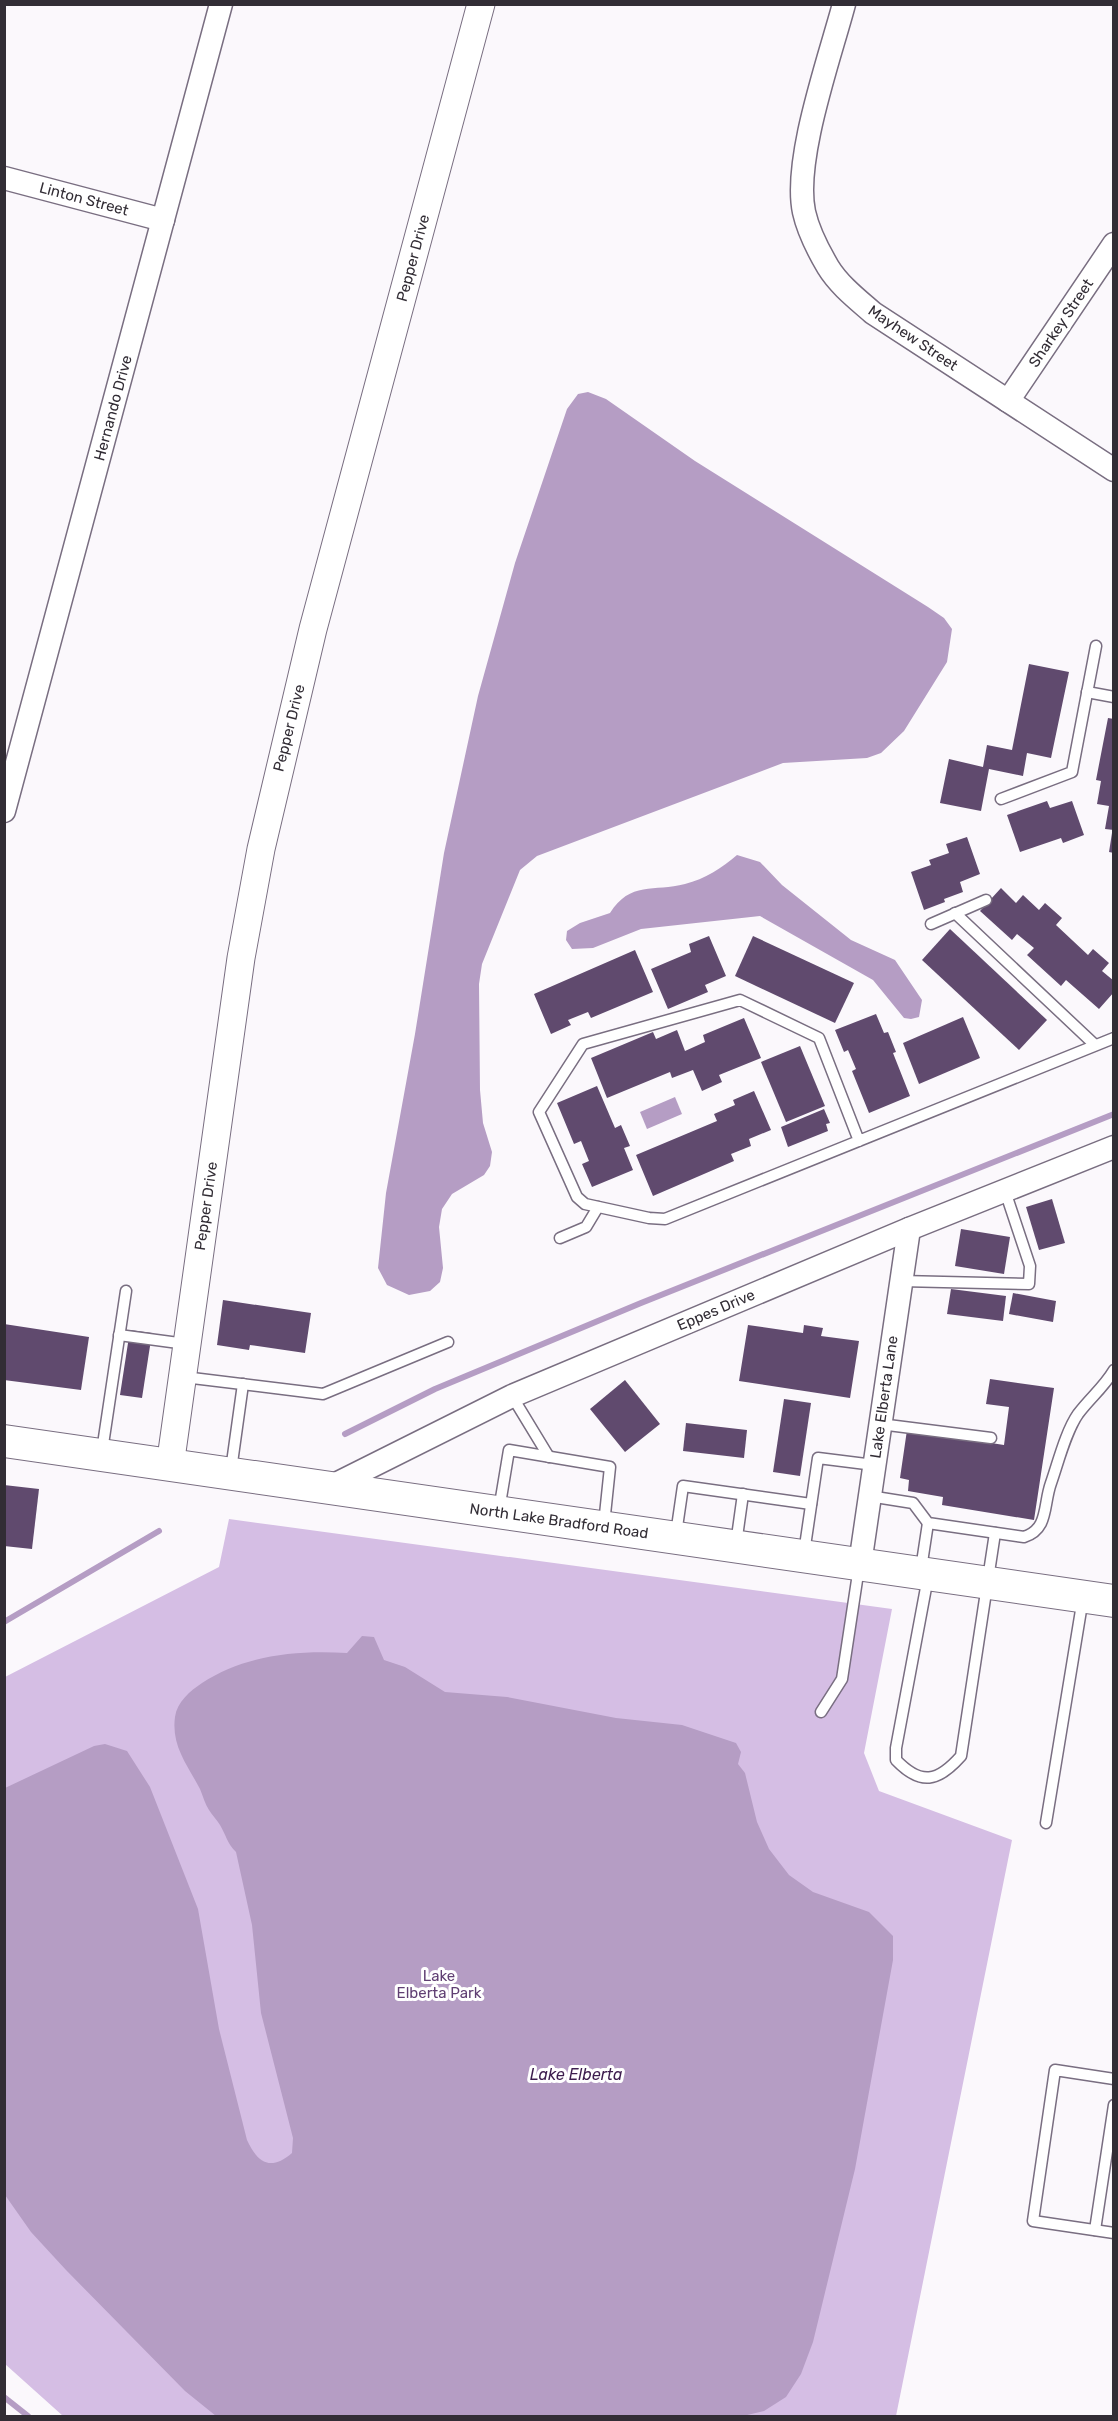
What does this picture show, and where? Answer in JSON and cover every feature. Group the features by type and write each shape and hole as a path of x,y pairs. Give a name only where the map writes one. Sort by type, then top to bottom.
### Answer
{"main road":[{"name":"North Lake Bradford Road","path":"4,1441 1113,1601"}],"street":[{"name":"Hernando Drive","path":"4,811 220,4"},
{"name":"Pepper Drive","path":"170,1466 241,958 274,789 313,629 481,4"},
{"name":"Mayhew Street","path":"844,4 803,167 804,213 815,242 829,268 840,282 873,313 1113,470"},
{"name":"Linton Street","path":"4,178 163,220"},
{"name":"Sharkey Street","path":"1008,401 1113,244"},
{"name":"Eppes Drive","path":"326,1489 512,1396 909,1229 1113,1147"},
{"name":"Lake Elberta Lane","path":"860,1564 909,1229"}],"lane":[{"path":"1001,799 1072,771 1096,646"},
{"path":"1087,692 1113,697"},
{"path":"931,924 986,900"},
{"path":"955,913 1095,1045"},
{"path":"859,1141 819,1038 740,1000 584,1044 539,1112 577,1197 585,1204 649,1218 665,1219 859,1141 1113,1038"},
{"path":"901,1281 1029,1284 1030,1266 1005,1191"},
{"path":"560,1238 586,1227 598,1207"},
{"path":"101,1456 126,1291"},
{"path":"119,1335 187,1344"},
{"path":"182,1376 322,1394 448,1342"},
{"path":"928,1523 1024,1537 1034,1534 1041,1526 1047,1494 1077,1415 1104,1387 1113,1370"},
{"path":"231,1475 243,1384"},
{"path":"512,1396 549,1457"},
{"path":"880,1424 991,1438"},
{"path":"498,1513 508,1450 610,1467 603,1527"},
{"path":"804,1556 818,1458 874,1464"},
{"path":"676,1538 683,1486 811,1504"},
{"path":"736,1546 743,1494"},
{"path":"869,1496 913,1503 928,1523 925,1573 896,1748 896,1760 907,1772 921,1778 946,1773 961,1756 995,1533"},
{"path":"821,1712 842,1679 860,1564"},
{"path":"1046,1823 1083,1596"},
{"path":"1113,2079 1055,2070 1033,2221 1113,2233"},
{"path":"1095,2230 1113,2104"}],"green space":[{"name":"Lake Elberta","path":"229,1519 892,1609 864,1753 879,1791 1012,1840 896,2416 63,2416 5,2364 5,1677 219,1567"}],"water":[{"path":"588,392 606,399 695,461 944,618 952,629 947,662 904,731 881,753 867,758 783,763 537,856 520,870 482,964 479,984 480,1090 483,1123 492,1152 490,1166 484,1175 452,1194 442,1209 439,1227 443,1268 440,1282 430,1291 409,1295 387,1285 378,1268 386,1193 415,1034 444,853 478,696 515,563 567,409 578,394"},
{"path":"737,855 760,862 782,885 851,940 895,960 922,1000 919,1017 904,1018 873,980 760,916 641,929 593,948 572,949 566,940 567,931 580,923 610,913 626,896 634,892 692,882 713,873"},
{"path":"675,1097 682,1114 647,1129 640,1112"},
{"name":"Lake Elberta","path":"362,1636 374,1637 384,1660 405,1667 445,1692 507,1697 616,1718 682,1725 736,1743 741,1752 738,1764 745,1773 757,1822 769,1849 789,1875 813,1892 869,1912 893,1936 893,1960 855,2169 813,2342 801,2374 786,2397 764,2411 743,2416 216,2416 185,2391 66,2270 31,2232 5,2195 5,1788 94,1746 105,1744 127,1751 150,1787 198,1909 219,2029 247,2140 255,2154 265,2162 277,2162 292,2153 293,2138 261,2013 252,1925 236,1852 208,1808 182,1755 174,1727 175,1717 181,1702 193,1690 236,1666 271,1656 309,1652 347,1653"}],"building":[{"path":"1029,664 1069,672 1051,758 1027,753 1023,776 989,769 981,811 940,803 949,759 983,767 987,745 1012,750"},
{"path":"1108,718 1114,719 1114,830 1105,829 1109,806 1097,804 1101,781 1096,780"},
{"path":"1047,801 1050,808 1072,801 1084,835 1063,843 1061,838 1020,852 1007,815"},
{"path":"1112,833 1114,833 1114,853 1109,852"},
{"path":"967,837 980,874 960,882 963,892 924,910 911,872 931,865 929,860 949,853 946,844"},
{"path":"1001,888 1016,903 1023,895 1039,910 1045,903 1062,918 1056,925 1088,955 1093,949 1109,963 1102,971 1114,981 1114,992 1099,1009 1066,980 1061,986 1027,955 1034,948 1017,934 1012,940 980,911"},
{"path":"950,929 1047,1020 1019,1050 922,960"},
{"path":"709,936 726,976 705,985 708,992 668,1009 651,969 691,952 689,944"},
{"path":"753,936 854,983 835,1023 735,976"},
{"path":"635,950 653,992 591,1018 588,1012 568,1020 571,1025 551,1034 534,994"},
{"path":"876,1014 884,1033 888,1032 896,1052 893,1053 910,1096 869,1113 852,1071 856,1069 848,1050 844,1052 835,1030"},
{"path":"963,1017 980,1058 919,1084 903,1043"},
{"path":"744,1018 761,1058 719,1075 722,1082 702,1091 693,1070 672,1078 670,1072 607,1098 591,1058 653,1032 656,1039 677,1030 685,1051 705,1042 703,1035"},
{"path":"800,1046 825,1106 786,1122 761,1062"},
{"path":"597,1086 615,1128 621,1125 630,1146 624,1148 633,1170 592,1187 582,1164 589,1161 581,1141 574,1144 557,1103"},
{"path":"754,1091 771,1130 749,1139 751,1146 731,1154 734,1161 653,1196 636,1155 717,1121 714,1114 735,1105 733,1100"},
{"path":"824,1109 830,1123 826,1124 828,1131 788,1147 781,1127"},
{"path":"1052,1199 1065,1243 1039,1250 1026,1207"},
{"path":"961,1229 1010,1237 1004,1274 955,1266"},
{"path":"951,1289 1006,1296 1003,1321 947,1314"},
{"path":"1013,1293 1056,1301 1053,1322 1009,1314"},
{"path":"223,1300 311,1313 305,1353 250,1345 249,1350 217,1345"},
{"path":"4,1324 89,1337 81,1390 4,1380"},
{"path":"748,1325 803,1333 804,1325 823,1328 821,1336 859,1341 850,1398 739,1381"},
{"path":"130,1330 152,1333 142,1398 120,1395"},
{"path":"990,1379 1054,1388 1034,1520 942,1505 943,1497 908,1491 909,1480 900,1478 907,1430 1004,1445 1009,1407 986,1404"},
{"path":"625,1380 660,1424 625,1452 590,1409"},
{"path":"784,1399 811,1403 800,1476 773,1472"},
{"path":"686,1423 747,1430 744,1458 683,1451"},
{"path":"4,1485 39,1489 32,1549 4,1546"}],"waterway":[{"path":"345,1434 435,1389 641,1303 1114,1114"},
{"path":"4,1622 159,1531"},
{"path":"4,2397 28,2416"}],"park label":[{"name":"Lake Elberta Park","path":"439,1984"}]}
